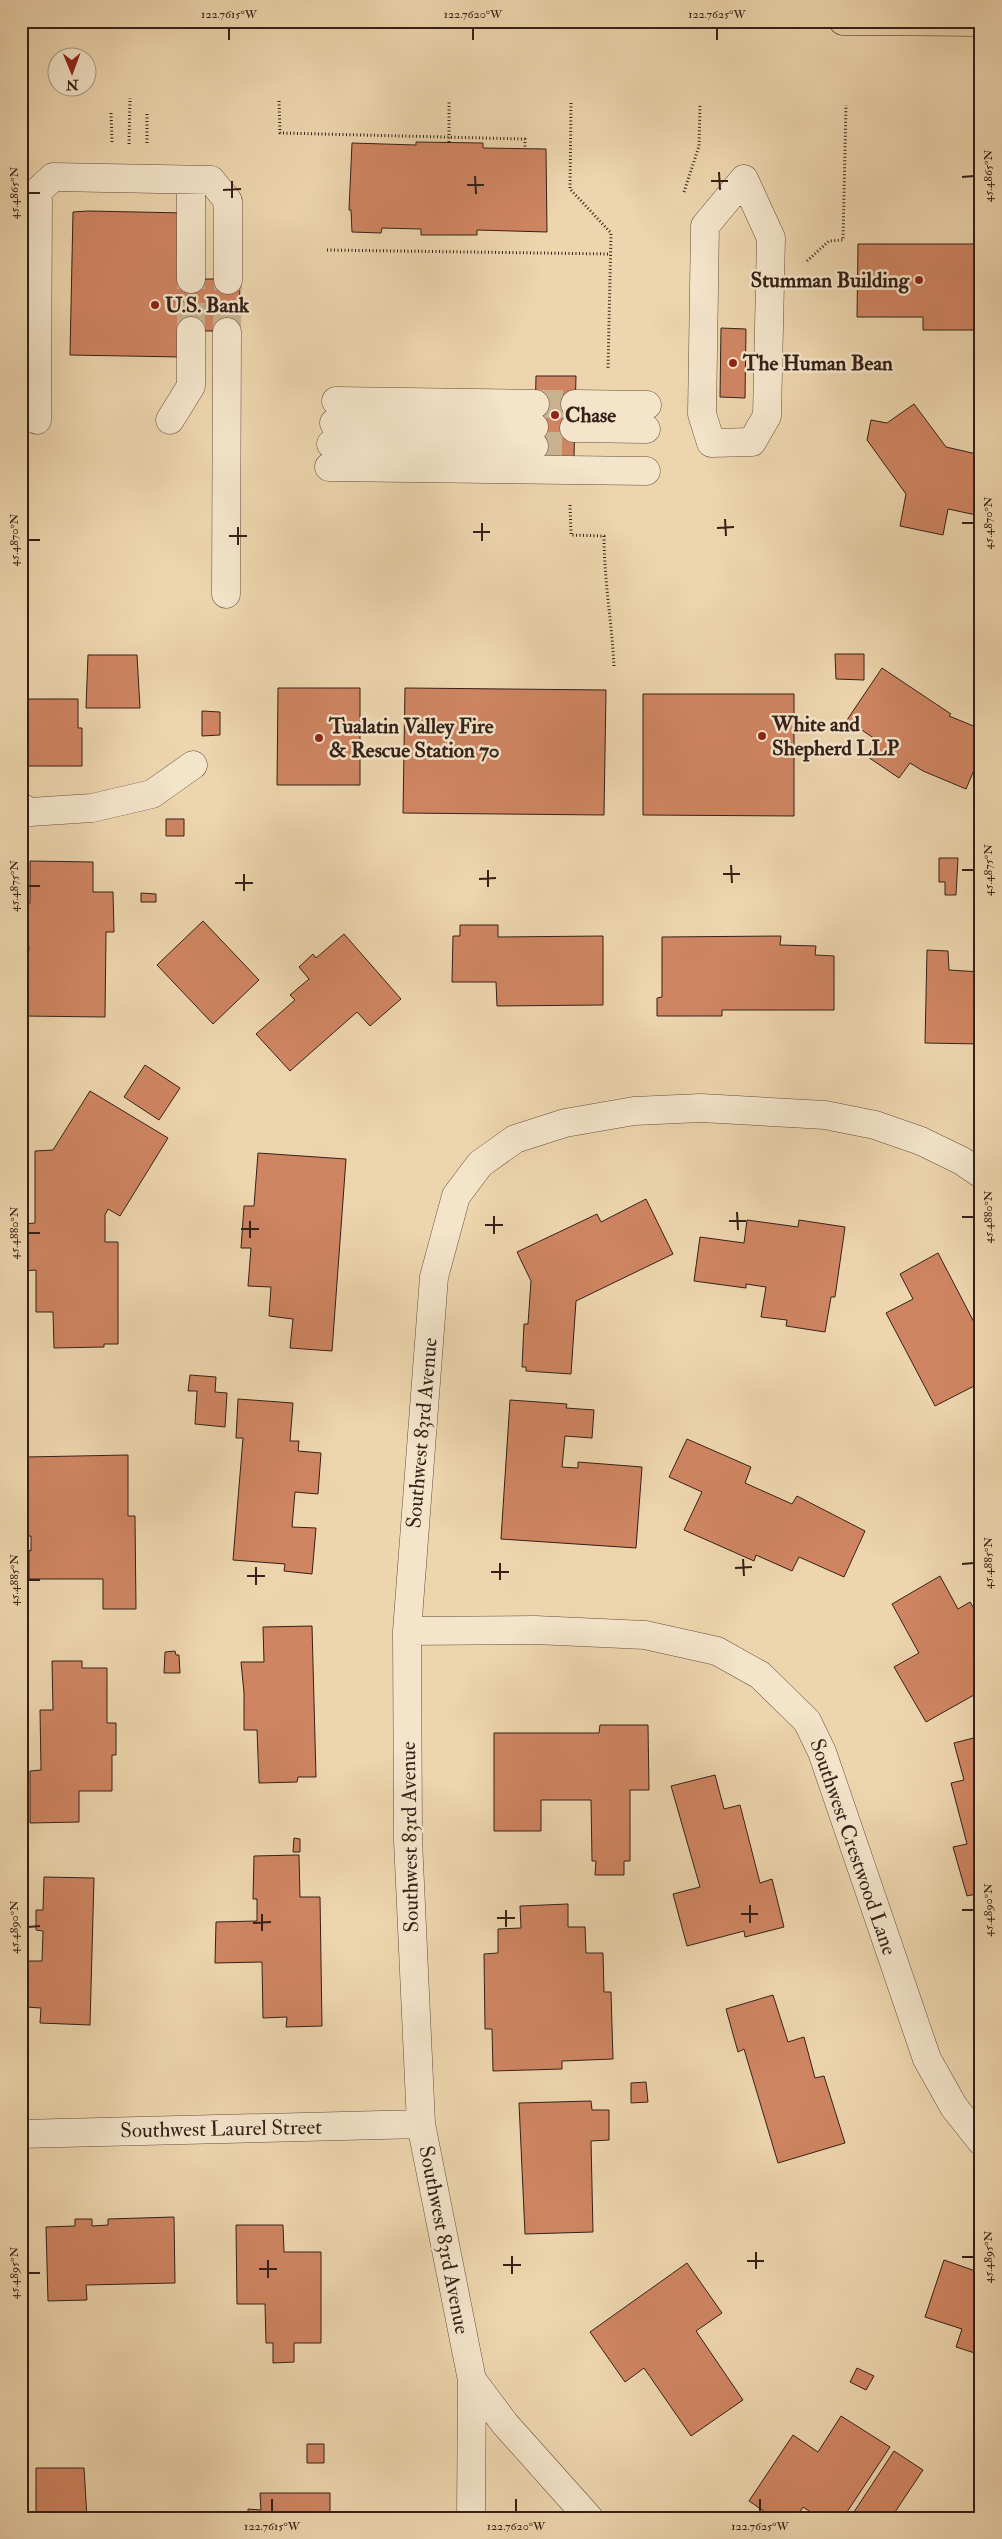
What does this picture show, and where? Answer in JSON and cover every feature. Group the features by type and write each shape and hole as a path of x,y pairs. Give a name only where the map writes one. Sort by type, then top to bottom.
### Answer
{"main road":[{"path":"843,21 981,22"}],"street":[{"path":"37,420 38,192 53,177 201,180 210,279"},
{"path":"744,179 771,238 768,416 752,442 711,442 702,414 705,226 744,179"},
{"path":"170,420 191,386 210,331 211,353 228,368 226,594"},
{"path":"607,405 646,438 575,426 607,405"},
{"path":"333,434 535,426 333,434"},
{"path":"333,434 646,438"},
{"path":"21,807 30,812 92,808 152,794 193,765"},
{"name":"Southwest 83rd Avenue","path":"471,2518 472,2380 421,2124 408,1840 407,1631 434,1277 456,1196 480,1164 515,1139 565,1123 634,1111 701,1108 825,1115 875,1126 921,1141 962,1161 981,1174"},
{"name":"Southwest Crestwood Lane","path":"407,1631 534,1630 645,1635 717,1651 760,1675 807,1721 822,1752 927,2059 954,2107 981,2140"},
{"name":"Southwest Laurel Street","path":"21,2134 421,2124"},
{"path":"472,2380 505,2424 589,2518"}],"path":[{"path":"130,98 130,118"},
{"path":"279,100 280,133 449,140 525,139 525,148"},
{"path":"449,102 449,140"},
{"path":"571,103 570,189 611,234 607,405"},
{"path":"801,267 829,242 843,240 846,105"},
{"path":"327,250 610,254"}],"building":[{"path":"416,142 483,143 483,148 546,149 547,232 477,230 477,235 421,235 421,229 382,228 381,233 352,232 351,210 349,210 352,143 416,145"},
{"name":"U.S. Bank","path":"73,212 185,213 191,279 240,279 239,331 191,331 181,357 70,355"},
{"name":"Stumman Building","path":"858,244 981,244 981,330 923,330 923,317 857,317"},
{"name":"The Human Bean","path":"721,328 746,329 745,398 720,397"},
{"path":"536,376 576,376 574,457 534,457"},
{"path":"914,404 946,447 981,455 981,516 948,509 943,535 900,526 906,494 867,440 871,420 887,423"},
{"path":"835,654 864,654 864,680 836,679"},
{"path":"88,655 137,655 140,708 86,708"},
{"path":"882,668 951,714 949,716 981,729 981,754 966,789 923,771 910,763 899,778 868,757 878,741 847,720"},
{"path":"278,688 360,688 360,785 277,785"},
{"path":"405,688 606,690 604,815 403,813"},
{"path":"643,694 794,694 794,816 643,815"},
{"path":"21,699 78,699 78,728 82,728 82,766 21,766"},
{"path":"202,711 220,712 220,735 202,736"},
{"path":"166,819 184,819 184,836 166,836"},
{"path":"939,858 958,858 956,895 945,895 945,882 939,882"},
{"path":"30,861 93,862 93,892 113,892 114,932 106,932 105,1017 23,1016 21,974 23,974 23,951 29,951 26,903 30,903"},
{"path":"141,893 156,894 156,902 141,902"},
{"path":"203,921 259,980 213,1024 157,965"},
{"path":"460,925 498,925 498,937 603,936 603,1005 497,1006 496,982 452,982 453,936 460,936"},
{"path":"344,934 401,999 370,1026 357,1012 290,1071 256,1034 295,1000 290,995 309,979 299,967 313,954 316,958"},
{"path":"781,936 780,945 816,946 815,955 834,956 834,1010 722,1010 722,1016 657,1016 657,998 662,997 662,937"},
{"path":"927,950 948,951 949,970 981,972 981,1074 980,1044 925,1043"},
{"path":"145,1065 180,1088 159,1120 124,1097"},
{"path":"90,1091 168,1138 120,1216 108,1209 105,1215 105,1242 118,1242 118,1344 104,1344 104,1347 54,1348 53,1312 36,1312 36,1270 23,1271 23,1224 35,1223 35,1151 53,1150"},
{"path":"258,1153 346,1159 332,1351 290,1348 293,1319 269,1316 271,1287 248,1286 251,1248 241,1248 244,1206 254,1206"},
{"path":"646,1199 673,1254 576,1301 571,1374 526,1371 526,1367 522,1367 524,1324 528,1324 531,1281 517,1252 597,1214 601,1222"},
{"path":"747,1220 798,1227 799,1220 845,1227 835,1297 831,1297 825,1332 786,1326 787,1320 761,1317 766,1287 746,1284 746,1288 694,1281 700,1237 744,1243"},
{"path":"938,1253 976,1326 981,1329 981,1385 978,1384 935,1406 886,1313 913,1299 900,1274"},
{"path":"190,1375 216,1377 215,1392 227,1393 225,1427 195,1424 197,1391 188,1391"},
{"path":"238,1399 293,1403 290,1441 299,1441 298,1451 321,1453 318,1494 295,1492 292,1527 316,1528 312,1574 284,1571 285,1564 233,1560 243,1438 236,1438"},
{"path":"510,1400 567,1404 566,1408 594,1410 592,1438 565,1436 562,1467 578,1468 578,1462 642,1467 636,1548 501,1539"},
{"path":"687,1439 751,1467 745,1483 792,1504 797,1496 865,1531 844,1577 799,1557 792,1571 756,1555 754,1561 684,1530 702,1492 669,1477"},
{"path":"128,1455 128,1516 135,1516 136,1609 103,1609 103,1579 29,1579 31,1536 28,1536 26,1457"},
{"path":"940,1576 958,1609 970,1602 981,1620 981,1691 926,1722 894,1667 919,1653 892,1604"},
{"path":"312,1626 316,1777 298,1777 297,1782 259,1783 257,1730 244,1730 244,1693 241,1662 264,1662 263,1627"},
{"path":"175,1651 176,1655 179,1655 180,1673 164,1673 165,1652"},
{"path":"52,1661 82,1661 82,1668 107,1668 107,1723 116,1723 116,1755 112,1755 112,1791 79,1791 79,1822 30,1823 30,1771 41,1770 40,1710 53,1710"},
{"path":"600,1725 648,1725 649,1790 630,1790 630,1861 624,1861 624,1875 595,1875 596,1861 592,1861 591,1800 541,1800 541,1831 494,1831 494,1733 599,1733"},
{"path":"981,1736 981,1893 967,1896 953,1847 967,1844 951,1783 964,1780 954,1743"},
{"path":"715,1775 724,1809 740,1805 760,1883 772,1879 784,1927 745,1937 744,1931 687,1946 673,1894 700,1887 671,1786"},
{"path":"294,1838 300,1839 300,1852 293,1852"},
{"path":"299,1855 300,1897 320,1897 322,2026 286,2027 287,2017 263,2018 262,1962 215,1963 216,1922 257,1921 257,1899 253,1899 254,1856"},
{"path":"44,1877 94,1878 90,2025 40,2023 41,2008 26,2007 28,1961 42,1961 43,1931 36,1930 36,1910 43,1910"},
{"path":"568,1904 568,1927 585,1927 586,1953 603,1953 604,1992 611,1992 613,2059 562,2061 562,2069 493,2071 492,2029 485,2029 484,1954 498,1953 498,1929 521,1928 520,1906"},
{"path":"773,1995 788,2042 804,2037 815,2078 824,2076 845,2143 778,2163 744,2049 738,2052 726,2009"},
{"path":"646,2082 648,2102 631,2103 631,2083"},
{"path":"591,2101 592,2110 609,2110 609,2140 591,2141 593,2232 525,2234 519,2103"},
{"path":"174,2217 175,2283 86,2285 87,2300 48,2301 46,2227 75,2226 75,2219 92,2219 92,2226 108,2225 108,2219"},
{"path":"236,2225 283,2225 284,2252 321,2252 321,2343 294,2343 294,2362 273,2363 273,2343 266,2343 265,2304 237,2304"},
{"path":"944,2260 981,2273 981,2355 956,2347 962,2329 925,2317"},
{"path":"687,2263 722,2313 696,2331 743,2400 691,2436 644,2368 625,2382 590,2332"},
{"path":"857,2368 874,2376 866,2390 850,2382"},
{"path":"841,2416 890,2447 843,2518 820,2518 803,2507 796,2518 774,2518 749,2501 793,2435 818,2452"},
{"path":"307,2444 324,2444 324,2463 307,2463"},
{"path":"894,2451 923,2470 891,2518 850,2518"},
{"path":"36,2468 84,2468 87,2518 36,2516"},
{"path":"260,2493 330,2493 330,2518 248,2518 248,2509 261,2510"}],"tunnel":[{"path":"191,279 191,331"},
{"path":"227,332 228,280"},
{"path":"535,404 575,404"},
{"path":"534,446 574,446"}],"place":[{"name":"Stumman Building","path":"919,280"},
{"name":"U.S. Bank","path":"155,305"},
{"name":"The Human Bean","path":"733,363"},
{"name":"Chase","path":"555,415"},
{"name":"White and Shepherd LLP","path":"762,736"},
{"name":"Tualatin Valley Fire & Rescue Station 70","path":"319,738"}]}
